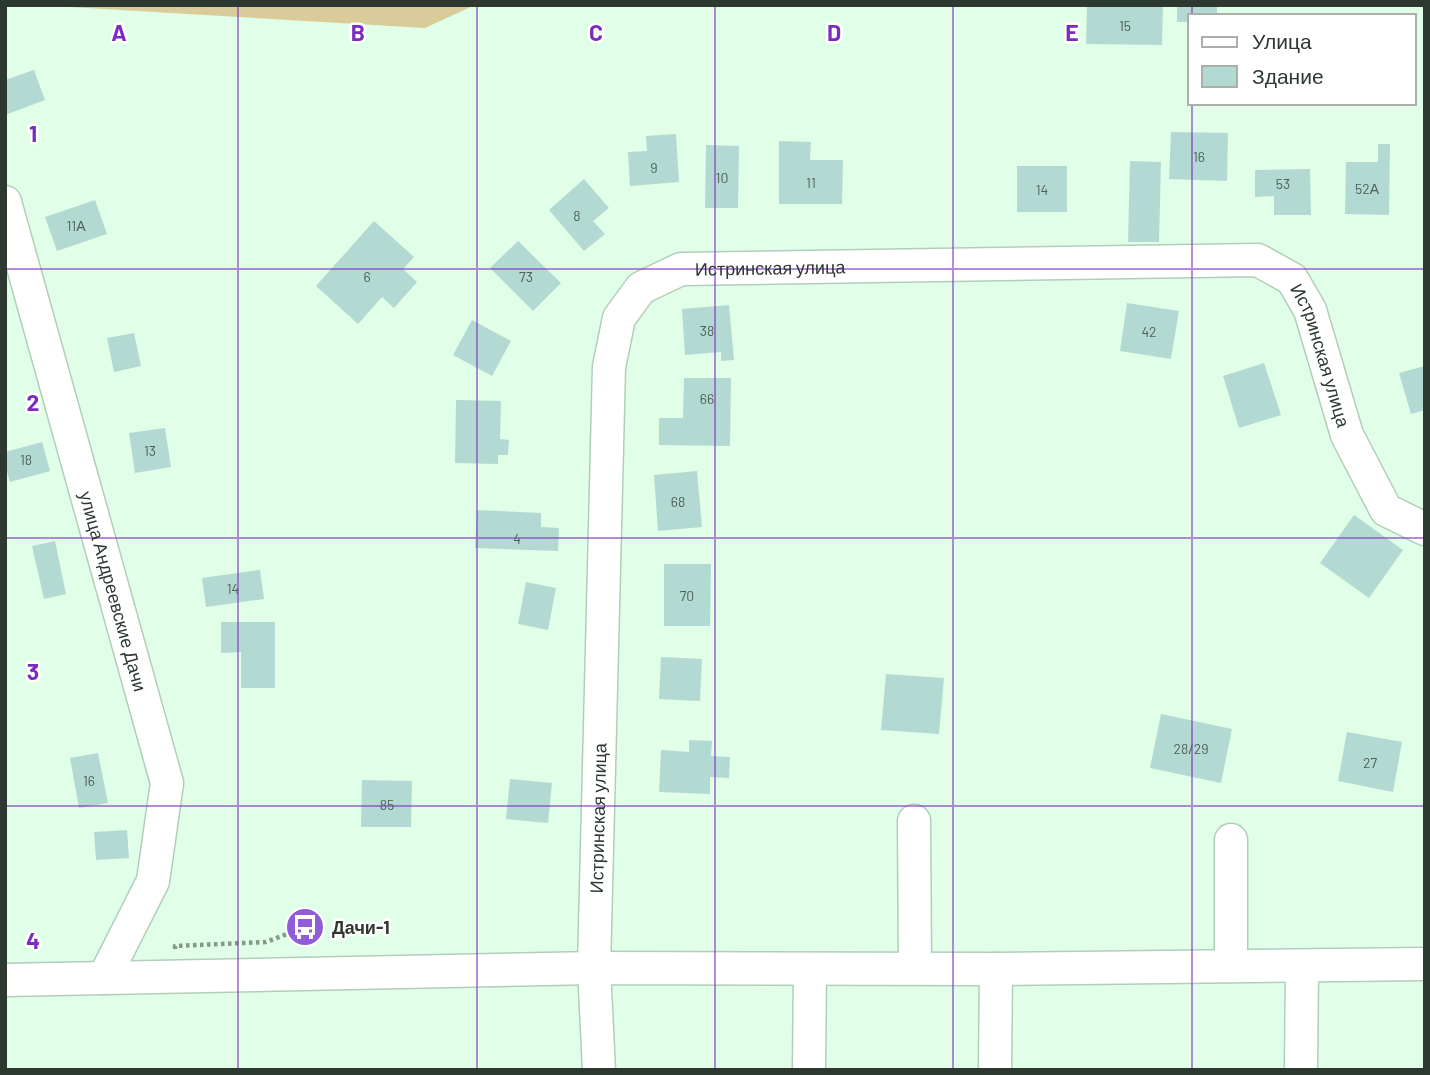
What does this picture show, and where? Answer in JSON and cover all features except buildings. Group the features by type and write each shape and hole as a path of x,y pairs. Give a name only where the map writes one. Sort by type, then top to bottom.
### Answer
{"street":[{"name":"улица Андреевские Дачи","path":"5,202 167,783 153,881 104,978"},
{"name":"Истринская улица","path":"599,1070 594,968 609,367 619,318 641,289 681,269 1258,260 1292,279 1310,310 1347,435 1386,510 1425,529"},
{"path":"915,821 915,968"},
{"path":"1231,839 1231,966"},
{"path":"5,980 594,968 996,969 1425,964"},
{"path":"1301,1070 1302,966"},
{"path":"808,1070 810,969"},
{"path":"995,1070 996,969"}],"shaded area":[{"path":"36,5 475,5 425,28"}],"place":[{"name":"Дачи-1","path":"305,927"}]}
